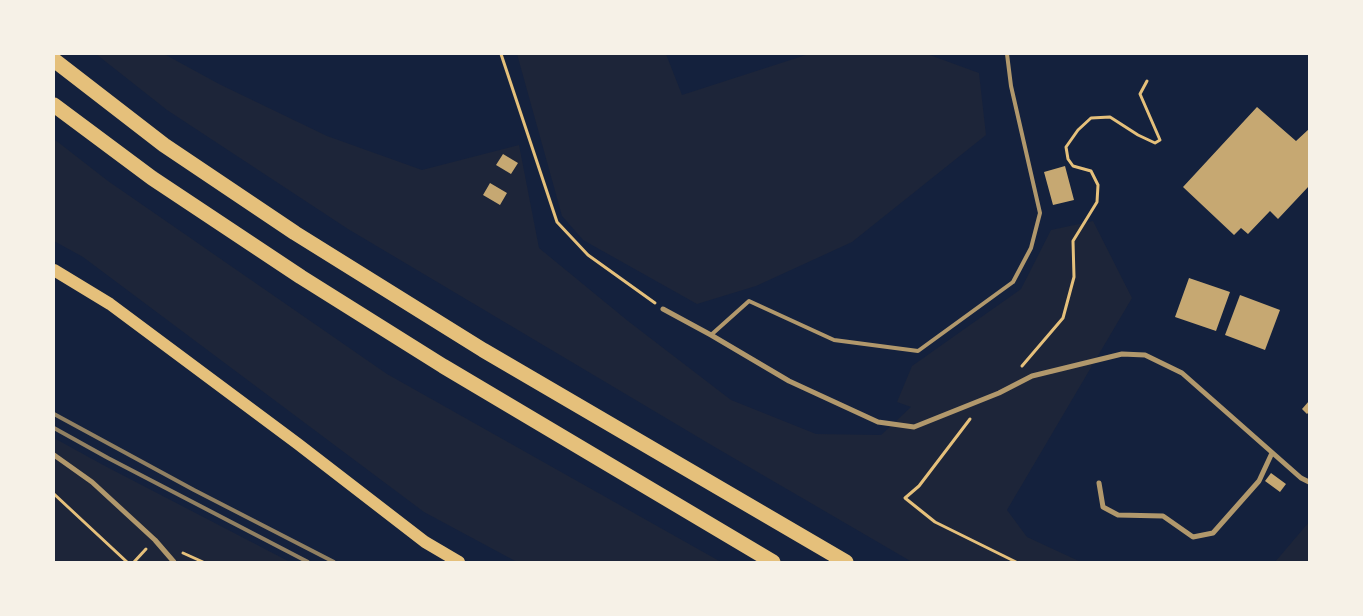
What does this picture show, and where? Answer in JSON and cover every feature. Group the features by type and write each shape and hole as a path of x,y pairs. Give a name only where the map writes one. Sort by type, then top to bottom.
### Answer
{"highway":[{"path":"54,60 164,145 295,232 483,350 846,562"},
{"path":"54,105 152,178 309,282 443,366 773,562"}],"main road":[{"path":"54,270 110,304 290,438 425,542 459,562"}],"street":[{"path":"664,309 711,334 789,381 878,422 914,427 999,393 1032,376 1122,354 1144,355 1182,374 1301,478 1309,482"},
{"path":"1100,483 1102,507 1118,515 1163,516 1193,537 1213,533 1259,481 1272,453"},
{"path":"54,455 92,482 155,540 174,562"}],"lane":[{"path":"711,334 749,301 834,340 918,351 1013,282 1031,248 1040,214 1010,86 1007,54"}],"path":[{"path":"501,54 557,222 588,255 664,309"},
{"path":"1018,370 1063,318 1074,277 1073,242 1097,202 1098,184 1091,171 1073,166 1068,159 1066,147 1078,130 1092,118 1110,117 1138,135 1155,143 1160,140 1140,94 1148,81"},
{"path":"975,416 968,421 920,486 905,498 935,522 1016,562"},
{"path":"54,494 127,562"},
{"path":"134,562 155,540"}],"shaded area":[{"path":"96,54 164,54 219,84 327,136 422,170 519,145 539,248 628,321 731,400 816,434 881,435 911,407 897,402 912,366 1021,289 1051,230 1093,221 1132,298 1007,510 1027,537 1081,562 912,562 348,229 167,110"},
{"path":"517,54 666,54 682,95 809,54 927,54 979,73 986,135 852,242 756,286 697,304 583,240 562,216"},
{"path":"54,139 108,181 387,374 721,562 517,562 424,512 83,257 54,241"},
{"path":"54,438 105,466 290,562 54,562"},
{"path":"1309,522 1309,562 1275,562"}],"building":[{"path":"1257,107 1296,141 1309,129 1309,186 1278,219 1270,211 1248,234 1241,228 1234,235 1183,187"},
{"path":"503,154 518,163 511,174 496,165"},
{"path":"1065,166 1074,200 1053,205 1044,172"},
{"path":"490,183 507,193 500,205 483,195"},
{"path":"1189,278 1230,292 1216,331 1175,317"},
{"path":"1240,295 1280,310 1265,350 1225,335"},
{"path":"1309,401 1309,412 1307,414 1302,409"},
{"path":"1271,473 1286,484 1280,492 1265,481"}],"railway":[{"path":"54,414 194,490 334,562"},
{"path":"54,428 308,562"}]}
